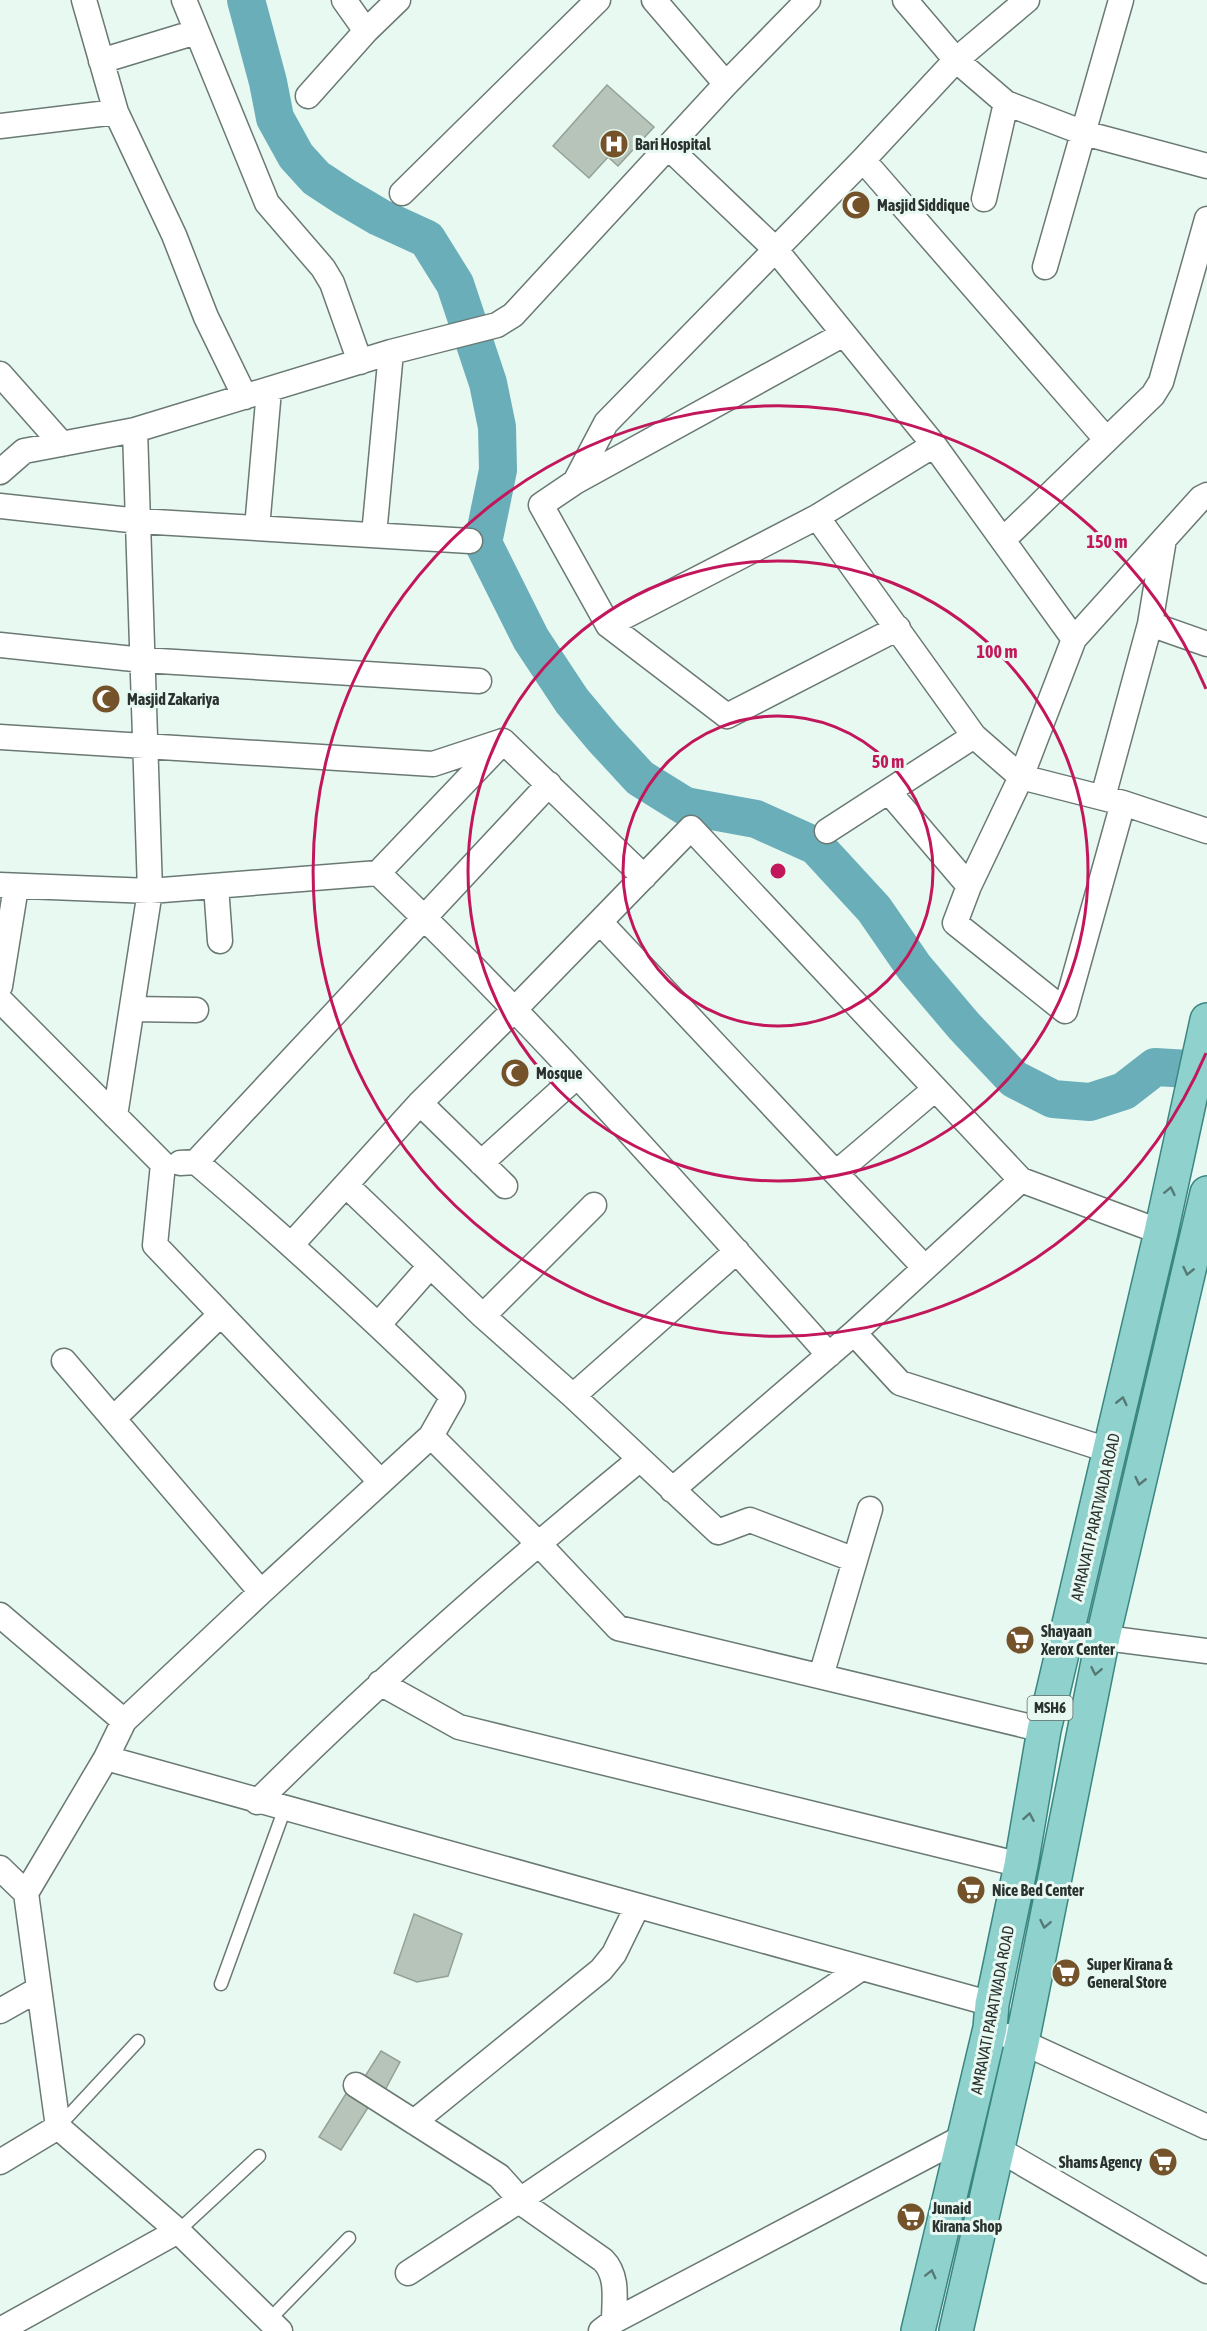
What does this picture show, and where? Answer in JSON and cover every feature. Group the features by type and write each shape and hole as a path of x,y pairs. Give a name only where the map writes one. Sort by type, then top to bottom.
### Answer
{"main road":[{"name":"AMRAVATI PARATWADA ROAD","path":"920,2321 965,2136 991,2016 1021,1865 1044,1730 1111,1451 1206,1024"},
{"name":"AMRAVATI PARATWADA ROAD","path":"956,2331 1022,2042 1103,1638 1207,1193"}],"street":[{"path":"84,0 116,112 174,235 206,317 245,397"},
{"path":"184,0 267,203 327,275 360,362"},
{"path":"344,0 366,31"},
{"path":"308,96 366,31 398,0"},
{"path":"402,194 598,0"},
{"path":"654,0 726,84"},
{"path":"0,472 24,451 135,430 391,352 497,325 513,315 726,84 808,0"},
{"path":"905,0 956,60 1006,103 1084,133 1207,166"},
{"path":"575,482 606,423 863,160 956,60 1027,0"},
{"path":"1045,267 1121,0"},
{"path":"101,61 196,32"},
{"path":"984,200 1006,103"},
{"path":"0,126 116,112"},
{"path":"668,147 775,249 934,445 1074,639"},
{"path":"863,160 1106,440"},
{"path":"1003,540 1153,395 1161,382 1207,219"},
{"path":"844,334 575,482 541,505 608,625 727,716 898,628"},
{"path":"374,535 391,352"},
{"path":"0,374 62,444"},
{"path":"257,528 269,390"},
{"path":"115,1116 150,891 135,430"},
{"path":"608,625 817,517 934,445"},
{"path":"1164,539 1150,624 1065,1011 955,923 969,886 1021,777 1074,639 1164,539 1201,498 1207,495"},
{"path":"0,506 139,521 470,541"},
{"path":"817,517 974,736 1021,777 1113,800 1207,831"},
{"path":"1150,624 1207,644"},
{"path":"0,645 143,660 480,681"},
{"path":"827,831 974,736"},
{"path":"0,737 433,764 503,741"},
{"path":"503,741 644,877"},
{"path":"0,986 8,886 150,891 378,873 503,741"},
{"path":"0,1000 163,1164 196,1162 549,784"},
{"path":"889,792 969,886"},
{"path":"292,1244 420,1103 691,828 1021,1180 1161,1232"},
{"path":"378,873 514,1010 737,1251 829,1355"},
{"path":"216,886 220,941"},
{"path":"600,922 925,1268"},
{"path":"132,1009 196,1010"},
{"path":"481,1163 576,1077"},
{"path":"836,1173 936,1089"},
{"path":"420,1103 505,1186"},
{"path":"196,1162 292,1244 379,1324 453,1397 431,1436 124,1721 106,1758 26,1893 58,2127 178,2231 274,2325"},
{"path":"163,1164 155,1245 380,1481"},
{"path":"672,1490 855,1334 1021,1180"},
{"path":"345,1185 483,1316 573,1396 718,1532 750,1520 855,1560"},
{"path":"483,1316 594,1205"},
{"path":"573,1396 737,1251"},
{"path":"379,1324 430,1266"},
{"path":"114,1418 221,1314"},
{"path":"855,1334 900,1383 1111,1451"},
{"path":"64,1361 261,1592"},
{"path":"431,1436 538,1543 618,1628 1044,1730"},
{"path":"257,1802 381,1683 538,1543 640,1459"},
{"path":"821,1676 870,1509"},
{"path":"0,1614 124,1721"},
{"path":"1067,1633 1207,1651"},
{"path":"381,1683 459,1727 1021,1865"},
{"path":"106,1758 860,1969 991,2016 1022,2042 1207,2127"},
{"path":"0,1868 26,1893"},
{"path":"414,2122 601,1970 614,1954 637,1907"},
{"path":"408,2273 520,2200 860,1969"},
{"path":"0,2011 39,1989"},
{"path":"356,2085 499,2176 520,2200 603,2260 612,2269 615,2284 607,2326"},
{"path":"0,2162 58,2127"},
{"path":"607,2326 965,2136"},
{"path":"998,2149 1207,2271"},
{"path":"0,2330 178,2231"},
{"path":"920,2321 956,2331"}],"lane":[{"path":"221,1984 285,1808"},
{"path":"58,2127 138,2042"},
{"path":"178,2231 259,2156"},
{"path":"274,2325 349,2238"}],"building":[{"path":"607,85 654,127 618,166 608,157 589,178 553,146"},
{"path":"414,1914 462,1934 448,1976 417,1982 394,1973"},
{"path":"381,2051 400,2062 385,2090 364,2078"},
{"path":"347,2092 369,2106 341,2150 319,2137"}],"waterway":[{"path":"246,0 275,118 296,156 316,178 345,197 379,217 427,239 455,284 488,383 497,427 498,470 483,543 531,639 572,701 603,738 640,778 685,806 756,819 816,846 874,909 914,967 964,1026 1014,1079 1053,1099 1090,1102 1124,1091 1155,1067 1207,1070"}],"place":[{"name":"Bari Hospital","path":"614,144"},
{"name":"Masjid Siddique","path":"856,205"},
{"name":"Masjid Zakariya","path":"106,699"},
{"name":"Mosque","path":"515,1073"},
{"name":"Shayaan Xerox Center","path":"1020,1640"},
{"name":"Nice Bed Center","path":"971,1890"},
{"name":"Super Kirana & General Store","path":"1066,1973"},
{"name":"Shams Agency","path":"1163,2162"},
{"name":"Junaid Kirana Shop","path":"911,2217"}]}
